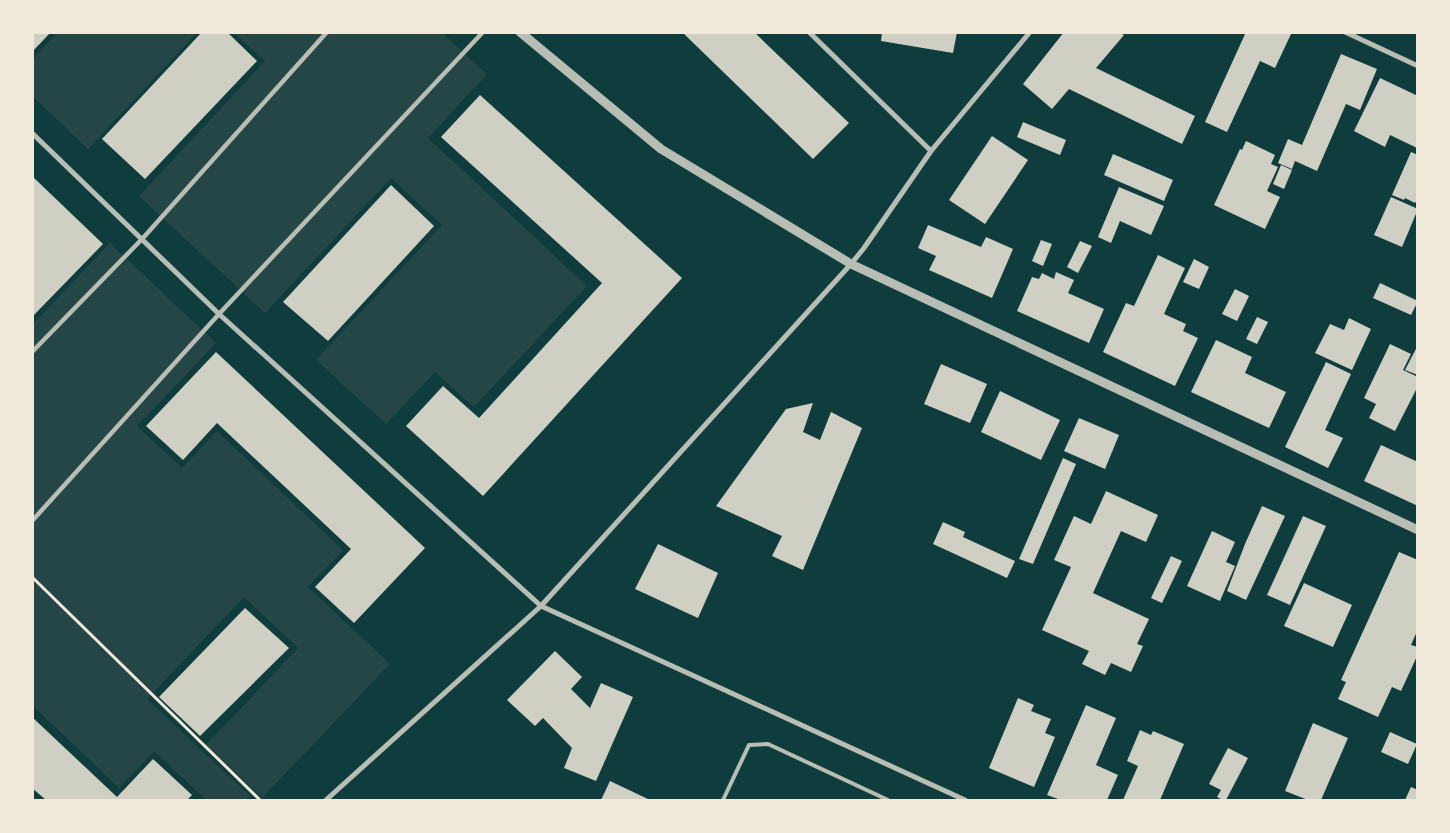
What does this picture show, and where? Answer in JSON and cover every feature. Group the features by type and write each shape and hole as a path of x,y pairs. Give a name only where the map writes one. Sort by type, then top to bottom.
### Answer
{"street":[{"path":"32,352 143,238 327,32"},
{"path":"32,521 219,314 483,32"},
{"path":"520,32 661,150 852,264 1418,530"},
{"path":"809,32 931,151"},
{"path":"326,800 541,606 852,264 931,151 1030,32"},
{"path":"1345,32 1418,66"},
{"path":"32,132 219,314 541,606 965,800"}],"lane":[{"path":"723,800 749,745 768,744 888,800"}],"path":[{"path":"32,578 260,800"}],"shaded area":[{"path":"57,33 197,33 88,149 33,97 33,59"},
{"path":"234,33 442,33 487,74 428,138 587,286 474,407 435,372 386,424 316,360 442,225 391,178 265,313 139,196 265,61"},
{"path":"110,243 216,343 137,426 182,468 217,431 343,550 308,587 390,664 262,798 206,745 298,648 244,597 147,699 250,796 246,800 206,800 154,751 119,788 33,706 32,325"}],"building":[{"path":"32,32 51,32 32,52"},
{"path":"202,32 227,32 257,61 145,179 102,139"},
{"path":"682,32 754,32 849,123 813,159"},
{"path":"882,32 957,32 953,53 881,41"},
{"path":"1064,32 1118,32 1124,35 1096,68 1195,116 1182,144 1069,89 1052,109 1023,84"},
{"path":"1246,32 1292,32 1275,68 1260,61 1227,132 1205,122"},
{"path":"1341,54 1377,69 1360,110 1346,104 1317,171 1295,161 1292,169 1278,163 1288,139 1302,145"},
{"path":"1380,78 1418,96 1417,148 1390,135 1385,147 1354,131"},
{"path":"480,95 682,278 483,496 406,426 443,386 479,418 602,283 441,137"},
{"path":"1023,122 1066,140 1060,155 1017,137"},
{"path":"992,136 1028,160 985,224 949,200"},
{"path":"1246,141 1275,155 1271,164 1278,167 1267,191 1280,197 1265,229 1214,205 1240,149 1242,150"},
{"path":"1411,152 1418,155 1418,198 1415,203 1392,195"},
{"path":"1113,154 1173,180 1164,201 1104,175"},
{"path":"1281,165 1292,170 1284,189 1273,184"},
{"path":"32,176 103,244 33,316 32,250 34,249 32,247"},
{"path":"391,185 434,226 328,341 283,302"},
{"path":"1119,187 1164,206 1151,235 1120,221 1111,243 1098,237"},
{"path":"1391,197 1418,209 1402,247 1374,235"},
{"path":"928,225 981,247 986,237 1013,249 992,298 929,270 936,256 918,248"},
{"path":"1041,240 1052,244 1043,266 1032,261"},
{"path":"1080,241 1092,246 1078,273 1067,267"},
{"path":"1158,255 1185,268 1164,314 1186,324 1183,331 1198,338 1175,386 1103,352 1126,303 1134,306"},
{"path":"1194,259 1209,267 1199,289 1183,282"},
{"path":"1056,272 1074,280 1068,293 1104,309 1089,343 1017,311 1032,277 1039,279 1042,273 1054,279"},
{"path":"1380,283 1418,301 1411,315 1373,298"},
{"path":"1235,289 1249,296 1237,321 1222,314"},
{"path":"1257,317 1268,322 1257,344 1246,339"},
{"path":"1349,318 1371,329 1352,370 1315,353 1330,324 1344,330"},
{"path":"1216,340 1252,357 1245,373 1286,392 1269,428 1191,392"},
{"path":"1390,344 1411,354 1403,370 1418,377 1418,386 1395,431 1369,418 1376,404 1364,398"},
{"path":"1418,345 1418,375 1405,370"},
{"path":"216,352 425,548 354,623 315,587 351,549 217,423 183,460 146,426"},
{"path":"1326,362 1351,374 1325,430 1343,438 1328,468 1285,447"},
{"path":"941,364 987,384 970,423 924,404"},
{"path":"1000,391 1060,420 1041,460 981,432"},
{"path":"813,403 803,432 820,440 831,412 862,428 803,570 772,556 782,536 716,506 786,409"},
{"path":"1079,418 1119,435 1105,469 1064,451"},
{"path":"1381,445 1418,462 1418,506 1364,481"},
{"path":"1063,458 1076,464 1033,564 1019,559"},
{"path":"1106,491 1158,515 1146,542 1121,531 1093,593 1149,619 1137,644 1143,646 1131,672 1111,663 1105,675 1082,664 1089,651 1042,630 1071,567 1054,560 1074,516 1091,524"},
{"path":"1262,506 1285,516 1246,600 1227,591"},
{"path":"1303,516 1326,526 1290,605 1267,595"},
{"path":"943,522 965,532 963,537 1015,561 1007,578 933,544"},
{"path":"1212,531 1235,542 1226,562 1235,566 1220,601 1187,586"},
{"path":"658,544 718,573 698,618 635,589"},
{"path":"1399,552 1418,560 1418,629 1411,645 1418,647 1418,654 1401,691 1392,687 1378,717 1338,699 1346,682 1341,680"},
{"path":"1171,556 1182,561 1162,603 1151,598"},
{"path":"1304,583 1352,605 1333,647 1284,626"},
{"path":"245,608 289,648 200,736 159,697"},
{"path":"555,651 582,677 571,689 590,708 601,683 633,697 596,781 564,768 572,748 543,718 535,726 507,700"},
{"path":"1018,698 1034,705 1031,711 1051,719 1045,733 1055,737 1034,787 989,768"},
{"path":"1086,705 1116,718 1096,765 1118,775 1107,800 1061,800 1047,795"},
{"path":"32,717 117,797 153,759 192,795 187,800 46,800 32,788"},
{"path":"1313,723 1348,738 1321,800 1308,800 1285,791"},
{"path":"1140,730 1151,735 1153,731 1184,744 1160,800 1123,800 1138,766 1127,761"},
{"path":"1390,732 1417,744 1408,764 1381,752"},
{"path":"1228,748 1248,758 1226,800 1223,800 1217,797 1221,790 1209,784"},
{"path":"610,781 650,800 601,800"},
{"path":"1411,787 1418,790 1418,800 1405,800"}]}
